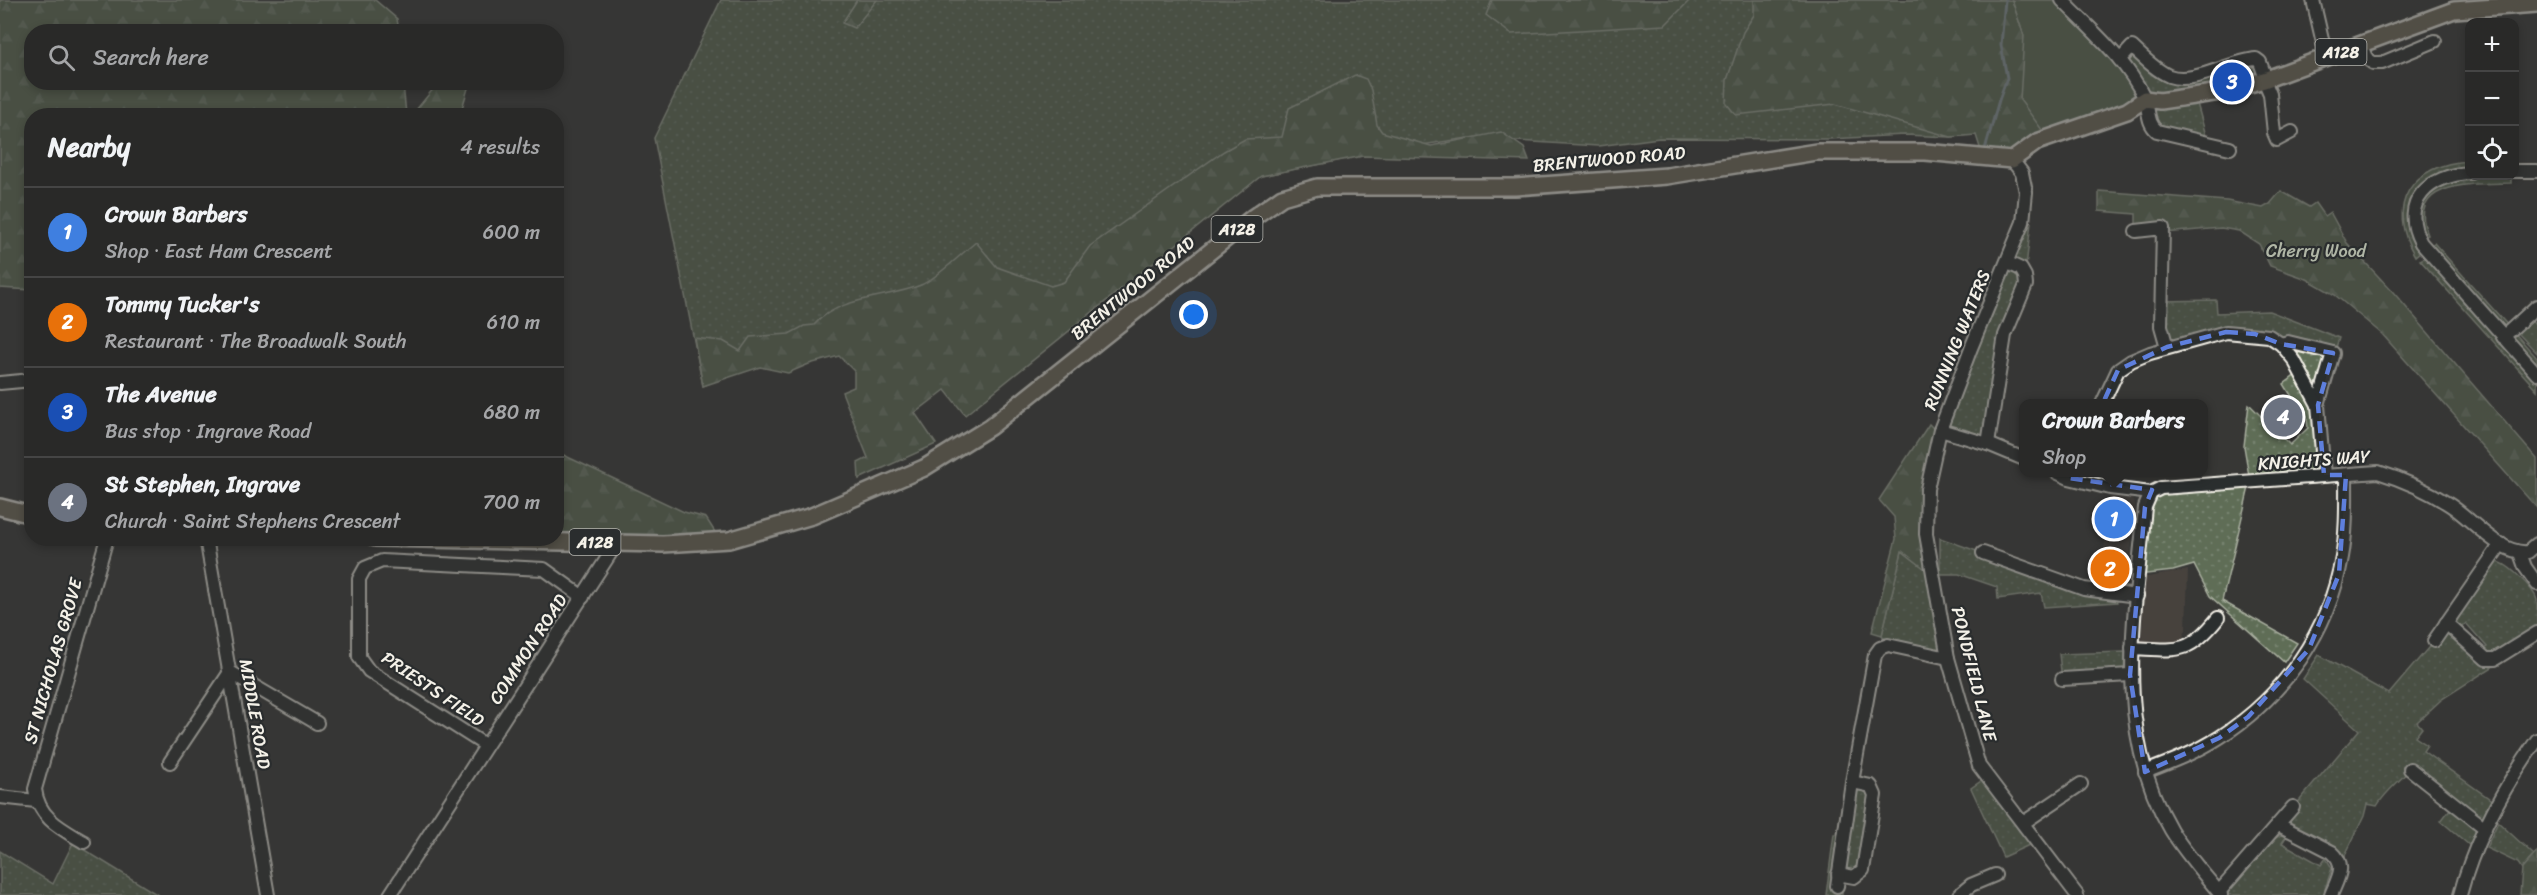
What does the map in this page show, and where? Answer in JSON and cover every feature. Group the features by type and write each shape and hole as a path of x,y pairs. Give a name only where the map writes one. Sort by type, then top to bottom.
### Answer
{"main road":[{"name":"A128","path":"2012,160 2037,142 2127,111 2145,99 2160,101 2212,94 2265,80 2454,10 2537,4"},
{"name":"BRENTWOOD ROAD","path":"564,542 663,544 729,540 812,516 924,468 990,427 1252,218 1282,197 1317,187 1515,187 1666,176 1816,152 1925,152 2012,160"},
{"path":"0,507 24,512"}],"street":[{"path":"2062,0 2120,60 2145,99 2151,126 2157,131 2230,148"},
{"path":"2313,0 2326,56"},
{"path":"2361,45 2369,61 2382,63 2434,41"},
{"path":"2120,60 2132,47 2156,69 2169,76 2184,79 2256,59 2260,62 2270,94 2274,133 2277,140 2292,132"},
{"name":"RUNNING WATERS","path":"1940,430 2023,222 2026,192 2022,173 2012,160"},
{"path":"2519,171 2537,171"},
{"path":"2465,174 2446,176 2425,189 2416,204 2415,229 2421,243 2536,372"},
{"path":"2136,231 2163,228 2161,326 2167,347"},
{"name":"RUNNING WATERS","path":"1988,444 2005,335 2026,285 2021,269 2008,263"},
{"path":"2503,337 2537,306"},
{"path":"2104,399 2118,370 2131,361 2167,347 2226,332 2269,336 2281,344 2301,371 2318,405"},
{"path":"2281,344 2288,342 2333,353 2318,405 2324,475"},
{"path":"0,383 24,381"},
{"path":"1940,430 1988,444 2019,457"},
{"name":"PONDFIELD LANE","path":"1940,430 1927,489 1926,534 1948,658 1979,766 2077,895"},
{"name":"KNIGHTS WAY","path":"2077,477 2110,488 2151,493 2161,488 2378,472 2406,480 2452,506 2501,544 2520,553"},
{"path":"2145,772 2219,738 2248,717 2281,685 2308,649 2323,618 2339,574 2346,527 2346,475"},
{"path":"2151,493 2145,507 2130,675 2136,735 2145,772 2171,830 2220,894 2294,807"},
{"name":"COMMON ROAD","path":"390,895 617,543"},
{"path":"2434,641 2501,544"},
{"path":"2537,544 2528,552 2520,553 2525,567 2537,584"},
{"name":"ST NICHOLAS GROVE","path":"36,801 35,789 105,546"},
{"name":"MIDDLE ROAD","path":"207,546 267,895"},
{"path":"1983,553 2084,589 2137,596"},
{"name":"PRIESTS FIELD","path":"485,745 369,671 359,657 359,579 365,568 382,561 544,569 583,597"},
{"path":"2132,648 2180,649 2193,645 2204,636 2218,618"},
{"path":"2446,623 2486,659 2495,659 2537,633"},
{"path":"1852,782 1870,786 1875,795 1863,870 1854,877 1838,880 1852,782 1875,655 1883,643 1948,658"},
{"path":"170,762 230,672 318,723"},
{"path":"2062,680 2130,675"},
{"path":"2460,895 2467,869 2485,828 2510,779 2537,740"},
{"path":"2410,769 2485,828"},
{"path":"2022,823 2081,784"},
{"path":"0,797 36,801 42,813 53,824 84,842"},
{"path":"2278,825 2332,852 2339,858 2341,871 2331,895"},
{"path":"1959,895 1971,885 1995,875"}],"highlighted area":[{"path":"2226,332 2255,334 2281,344 2333,353 2318,405 2324,475 2346,475 2339,574 2309,649 2248,717 2219,738 2145,772 2130,675 2145,507 2152,490 2069,478 2118,370 2167,347"}],"shaded area":[{"path":"2117,494 2128,495 2134,501 2136,510 2127,577 2147,577 2188,570 2186,630 2179,645 2145,646 2141,641 2144,596 2123,589 2105,587 2101,582 2109,498"}],"green space":[{"path":"0,0 375,0 397,19 398,24 24,24 24,90 404,90 405,108 24,108 24,290 0,288"},
{"path":"721,0 2005,0 1990,133 1951,137 1904,135 1829,139 1659,138 1598,146 1468,138 1402,148 1261,176 1076,309 961,282 703,386 654,138"},
{"path":"857,0 877,0 854,28 842,23"},
{"path":"1492,0 1690,0 1665,25 1511,34 1486,15"},
{"path":"1754,0 2012,0 2024,36 2024,63 2048,138 2012,160 1983,157 1976,135 1951,137 1835,104 1736,115 1726,103 1727,80 1743,32 1754,15"},
{"path":"2012,0 2058,0 2120,60 2145,99 2048,138 2020,100 2024,36"},
{"path":"2132,47 2169,76 2256,59 2266,79 2195,96 2208,143 2157,131 2120,60"},
{"path":"1355,75 1366,79 1371,90 1377,125 1382,132 1431,146 1501,132 1524,148 1529,161 1363,156 1261,176 965,415 945,390 915,413 936,444 859,479 858,463 868,458 842,392 854,387 854,371 839,356 809,364 788,373 760,367 703,386 694,338 723,341 740,351 750,337 789,334 804,326 814,325 836,308 921,285 941,272 976,242 997,267 1051,286 1064,282 1090,246 1224,151 1245,139 1282,137 1289,108"},
{"path":"432,90 468,90 462,108 418,108"},
{"path":"2465,162 2465,167 2436,174 2424,182 2415,192 2409,205 2408,219 2412,234 2421,251 2415,256 2406,237 2402,220 2403,204 2409,190 2419,179 2432,170"},
{"path":"2455,179 2511,180 2511,183 2464,185 2448,188 2435,194 2426,203 2423,217 2428,235 2423,237 2418,214 2422,200 2430,190 2441,183"},
{"name":"Cherry Wood","path":"2099,191 2227,201 2263,208 2270,204 2281,191 2309,207 2315,203 2324,216 2330,212 2347,243 2393,292 2537,459 2537,508 2382,334 2335,295 2307,279 2270,266 2259,244 2239,231 2221,228 2164,233 2136,231 2136,214 2099,211"},
{"path":"2023,222 2031,222 2025,276 2016,308 1988,444 1940,430"},
{"path":"2434,243 2537,358 2537,367 2430,246"},
{"path":"2426,257 2537,382 2537,390 2420,260"},
{"path":"2216,300 2217,313 2269,311 2339,338 2318,405 2324,475 2250,483 2222,601 2297,643 2284,662 2210,596 2194,565 2173,571 2138,575 2151,493 2250,482 2244,446 2249,404 2290,445 2308,428 2306,413 2297,405 2284,384 2301,371 2294,360 2255,334 2167,347 2162,301"},
{"path":"2529,317 2537,326 2537,353 2516,331"},
{"path":"1929,424 1938,433 1929,467 1933,575 1902,551 1882,635 1872,632 1896,539 1894,517 1879,500"},
{"path":"564,455 684,512 706,518 720,540 564,538"},
{"path":"1940,538 2084,589 2117,595 2117,602 2044,607 2041,593 1998,599 1997,587 1959,574 1940,574"},
{"path":"1902,551 1933,575 1948,658 1888,645 1882,635"},
{"path":"2497,562 2514,572 2535,595 2537,629 2497,655 2481,652 2487,647 2466,623 2460,629 2454,622 2493,564"},
{"path":"2448,632 2494,666 2442,699 2417,722 2422,728 2415,737 2427,745 2423,751 2497,804 2476,844 2469,845 2441,821 2454,804 2410,769 2377,806 2367,804 2364,816 2341,864 2279,825 2359,730 2303,679 2319,655 2389,694 2434,641"},
{"path":"2125,652 2124,675 2062,679 2059,654"},
{"path":"1987,777 2036,842 2003,857 1971,788"},
{"path":"1852,782 1871,786 1863,870 1839,875 1842,895 1826,895 1834,834 1844,834"},
{"path":"2498,822 2534,855 2522,869 2518,863 2486,848"},
{"path":"2281,835 2286,837 2282,843 2321,865 2326,858 2332,868 2323,895 2228,895 2228,890 2271,840"},
{"path":"73,843 158,895 0,895 0,851 53,884"},
{"path":"2537,852 2537,895 2520,895 2522,869"}],"waterway":[{"path":"1984,153 2007,78 2001,45 2005,0"}],"place":[{"name":"The Avenue","path":"2232,82"},
{"name":"St Stephen, Ingrave","path":"2283,417"},
{"name":"Crown Barbers","path":"2114,519"},
{"name":"Tommy Tucker's","path":"2110,569"}]}
